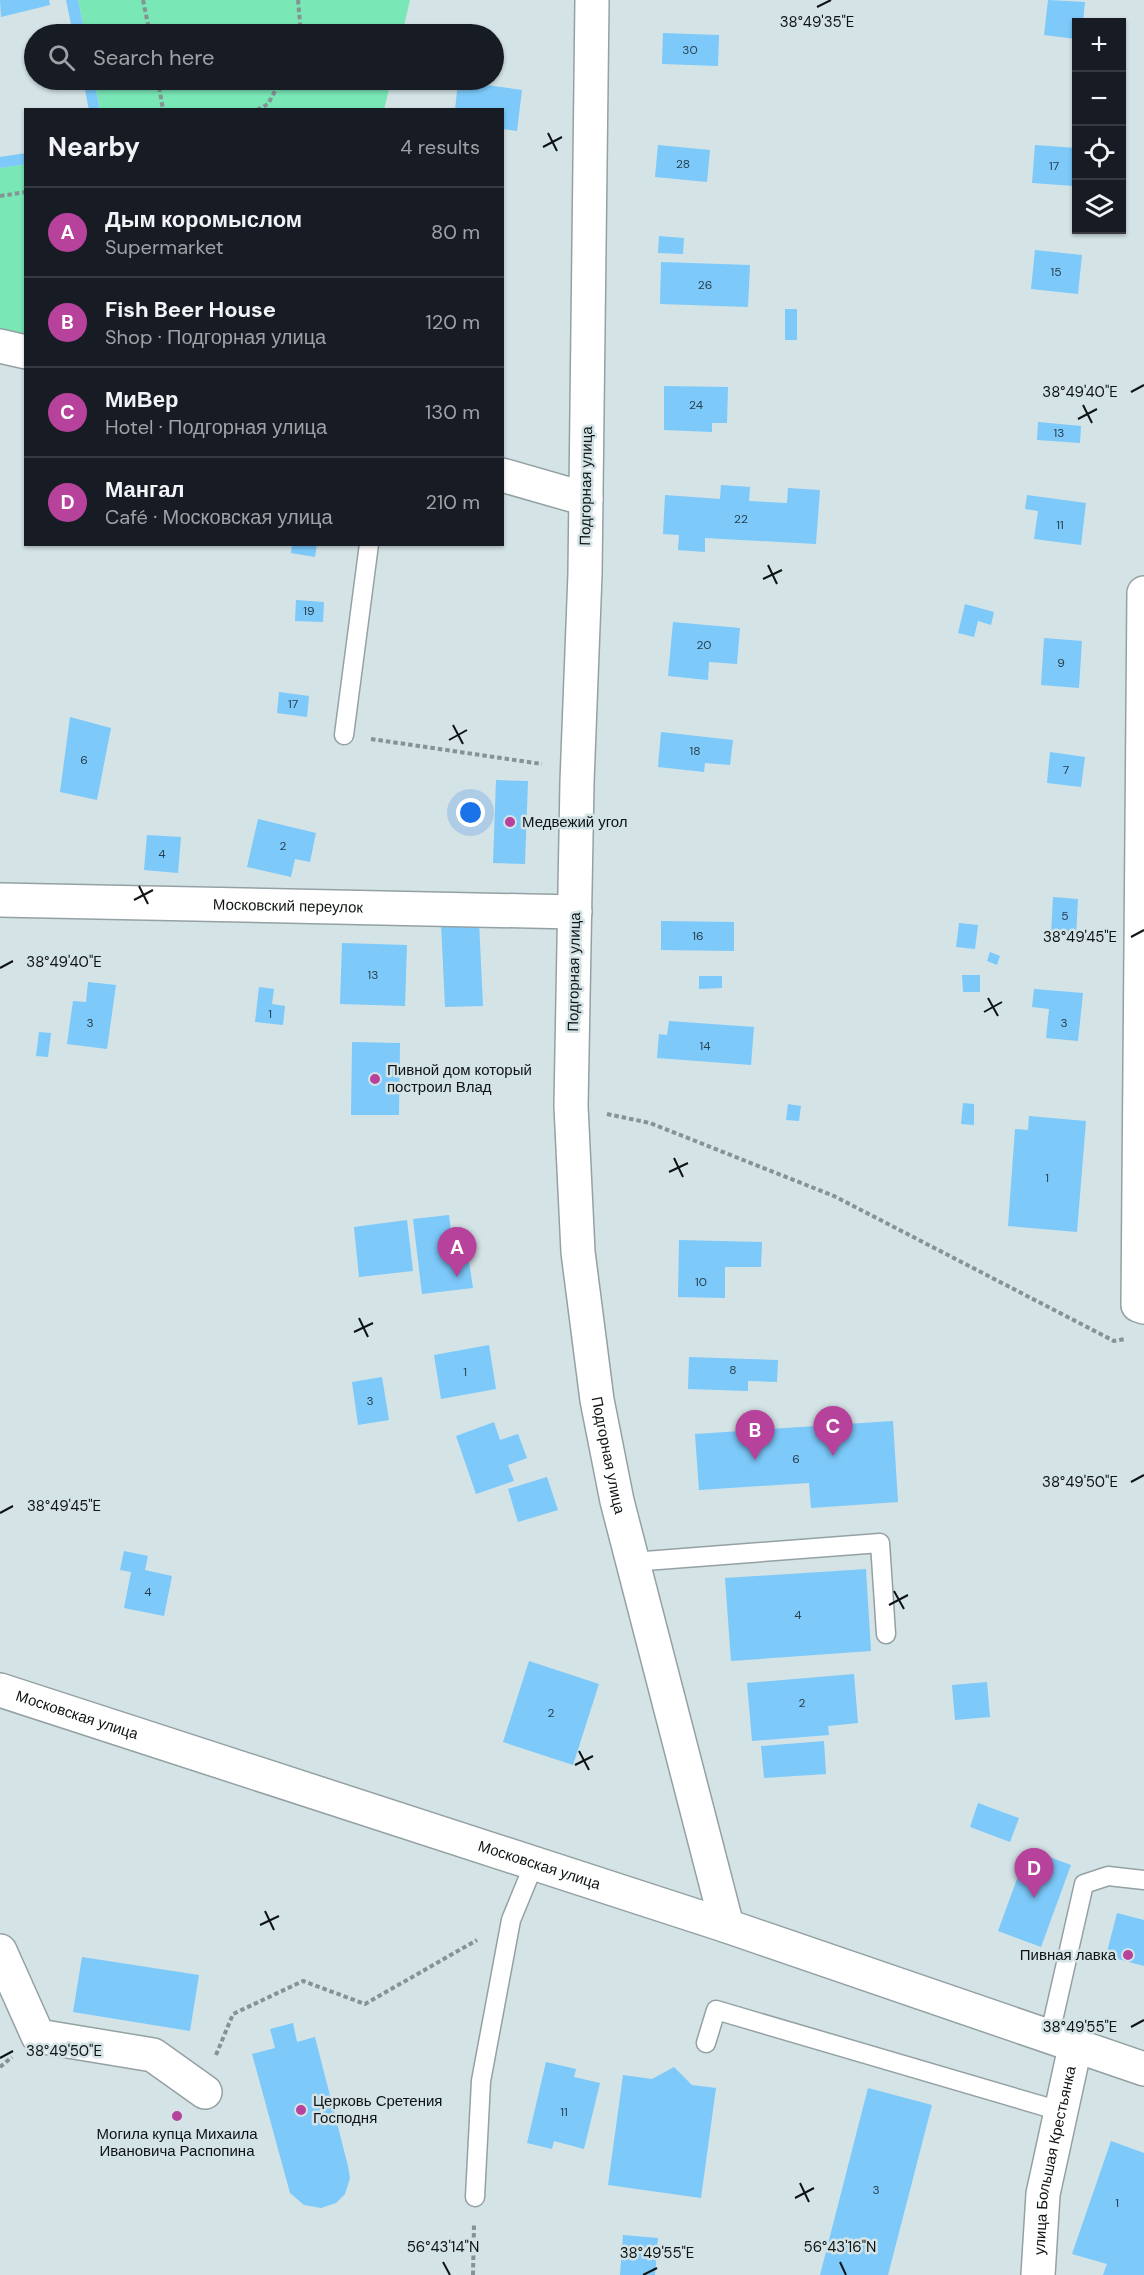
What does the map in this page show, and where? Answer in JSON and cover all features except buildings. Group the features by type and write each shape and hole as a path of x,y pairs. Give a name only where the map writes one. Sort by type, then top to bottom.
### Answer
{"main road":[{"name":"Подгорная улица","path":"592,0 586,499 571,1106 578,1252 597,1400 632,1562 727,1926"},
{"path":"0,346 24,352"},
{"path":"504,476 586,499"},
{"path":"1139,1316 1143,603"},
{"name":"Московский переулок","path":"0,900 575,912"},
{"name":"Московская улица","path":"0,1690 727,1926 1144,2069"},
{"path":"0,1951 38,2036 153,2055 205,2092"},
{"name":"улица Большая Крестьянка","path":"1038,2275 1043,2194 1060,2111 1062,2042"}],"lane":[{"path":"344,735 369,546"},
{"path":"632,1562 880,1543 886,1634"},
{"path":"475,2197 481,2081 512,1920 534,1864"},
{"path":"1062,2042 1084,1884 1108,1876 1144,1880"},
{"path":"706,2043 716,2010 1060,2111"}],"path":[{"path":"143,0 148,24"},
{"path":"298,0 300,24"},
{"path":"160,90 163,108"},
{"path":"260,108 268,104 276,90"},
{"path":"0,196 24,192"},
{"path":"344,735 578,769"},
{"path":"571,1106 650,1123 834,1196 1114,1341 1139,1316"},
{"path":"205,2092 210,2071 233,2014 303,1982 365,2004 512,1920"},
{"path":"473,2275 475,2197"}],"green space":[{"path":"78,0 410,0 404,24 83,24"},
{"path":"96,90 389,90 384,108 100,108"},
{"path":"24,164 24,347 0,341 0,168"}],"place":[{"name":"Медвежий угол","path":"510,822"},
{"name":"Пивной дом который построил Влад","path":"375,1079"},
{"name":"Дым коромыслом","path":"457,1277"},
{"name":"МиВер","path":"833,1456"},
{"name":"Fish Beer House","path":"755,1460"},
{"name":"Мангал","path":"1034,1898"},
{"name":"Пивная лавка","path":"1128,1955"},
{"name":"Церковь Сретения Господня","path":"301,2110"},
{"name":"Могила купца Михаила Ивановича Распопина","path":"177,2116"}]}
